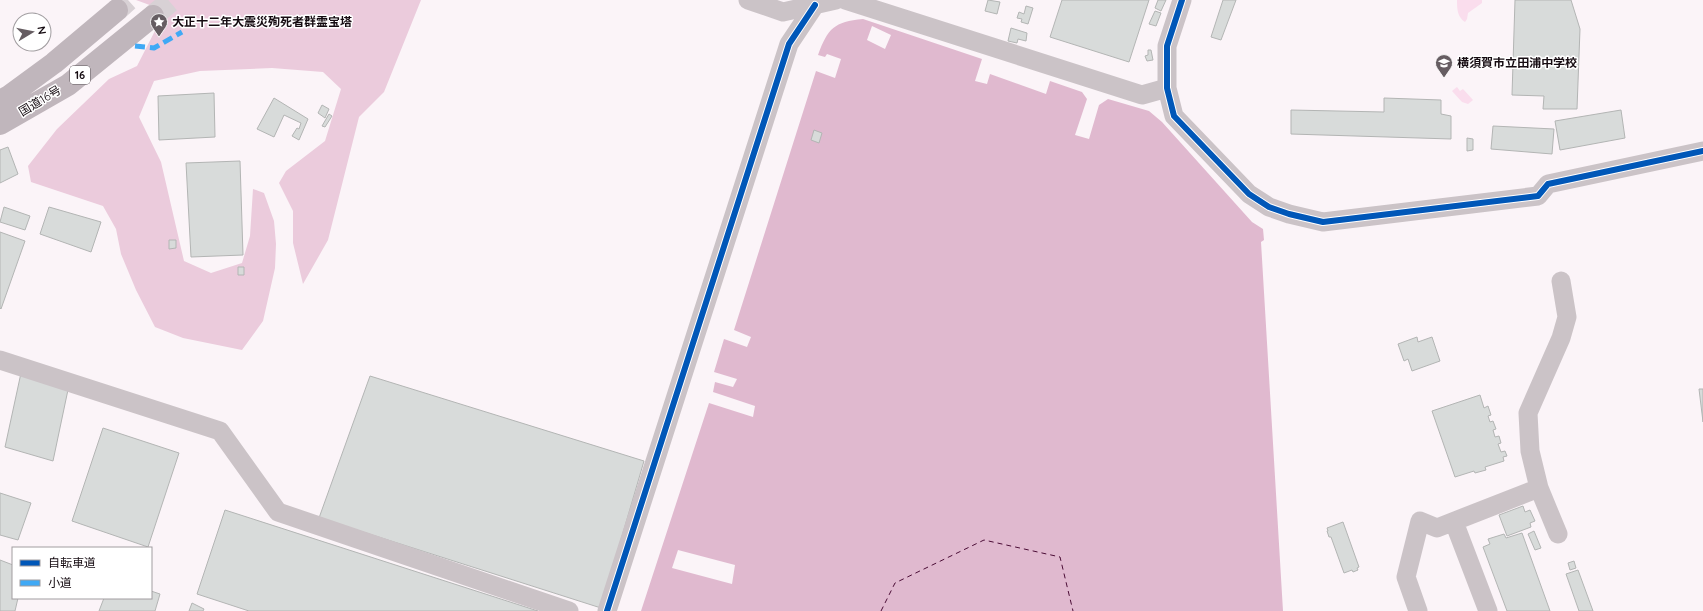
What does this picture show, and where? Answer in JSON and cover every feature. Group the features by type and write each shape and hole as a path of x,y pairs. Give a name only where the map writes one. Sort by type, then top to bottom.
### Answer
{"highway":[{"name":"国道16号","path":"0,101 9,96 67,52 117,10"},
{"name":"国道16号","path":"0,124 68,85 153,16"},
{"name":"16","path":"67,52 83,72"}],"street":[{"path":"748,0 783,12 836,0"},
{"path":"845,0 1142,95 1167,88"},
{"path":"1182,0 1167,46 1167,88 1174,116 1249,194 1269,207 1289,214 1323,222 1538,196 1548,184 1703,151"},
{"path":"607,611 789,44 815,5"},
{"path":"1558,534 1539,488 1530,451 1528,413 1561,338 1567,317 1561,281"},
{"path":"0,360 220,431 278,512 569,611"},
{"path":"1418,611 1406,577 1420,521 1437,528 1539,488"},
{"path":"1454,522 1488,611"}],"shaded area":[{"path":"136,0 421,0 384,92 359,117 328,240 303,284 293,243 293,211 279,183 286,171 325,141 341,89 323,72 272,68 200,71 154,81 139,117 161,162 184,261 211,273 242,263 250,236 253,189 264,193 274,221 276,244 275,268 263,321 242,350 183,338 155,327 136,290 121,254 116,229 103,206 31,182 28,166 57,129 109,79 137,66 160,21 155,7"},
{"path":"1457,0 1482,0 1482,3 1468,13 1465,22 1460,18 1457,9"},
{"path":"863,19 982,59 975,81 987,84 990,74 1046,94 1050,81 1082,92 1087,99 1075,135 1089,139 1099,105 1108,99 1149,111 1162,122 1252,222 1263,229 1264,240 1261,242 1283,611 641,611 709,403 753,417 755,406 713,392 715,382 733,387 737,379 714,372 724,339 747,347 751,337 734,330 816,71 835,78 841,59 827,54 825,57 818,55 825,38 833,28 853,20","holes":["872,26 891,35 885,49 867,40","678,550 735,565 732,584 672,568"]},
{"path":"1457,87 1460,91 1463,89 1473,100 1468,104 1462,102 1452,91"}],"building":[{"path":"988,0 1000,2 997,14 985,11"},
{"path":"1062,0 1149,0 1129,62 1050,37"},
{"path":"1158,0 1166,0 1161,11 1155,8"},
{"path":"1223,0 1236,0 1221,40 1211,37"},
{"path":"1515,0 1571,0 1580,29 1577,109 1543,109 1544,96 1512,95"},
{"path":"1026,6 1033,8 1028,24 1021,22 1022,19 1017,18 1019,12 1024,14"},
{"path":"1155,11 1161,13 1156,26 1149,24"},
{"path":"1011,28 1027,33 1026,41 1018,39 1017,43 1008,41"},
{"path":"1148,50 1151,50 1153,60 1147,61 1145,56 1148,55"},
{"path":"214,93 215,137 159,140 158,96"},
{"path":"274,98 308,119 299,140 292,136 297,128 299,129 301,123 284,115 274,137 257,129"},
{"path":"1384,98 1441,100 1441,114 1451,116 1451,139 1291,134 1291,110 1384,112"},
{"path":"322,105 329,109 325,118 318,113"},
{"path":"1621,110 1625,138 1560,150 1555,121"},
{"path":"329,114 332,116 325,127 322,126"},
{"path":"1493,126 1554,129 1552,154 1491,149"},
{"path":"814,130 822,133 819,143 811,140"},
{"path":"1467,138 1473,139 1473,150 1467,151"},
{"path":"8,147 18,174 0,183 0,150"},
{"path":"240,161 243,255 191,257 186,163"},
{"path":"4,207 30,216 25,230 0,222"},
{"path":"49,207 101,222 91,252 40,234"},
{"path":"0,232 25,241 1,309 0,308"},
{"path":"169,240 176,240 176,248 169,249"},
{"path":"238,267 244,267 244,275 238,275"},
{"path":"1417,337 1418,342 1432,337 1440,361 1412,371 1408,359 1404,361 1398,344"},
{"path":"21,373 69,385 53,461 5,447"},
{"path":"370,376 644,461 601,608 319,518"},
{"path":"1699,389 1703,389 1703,422"},
{"path":"1480,395 1484,408 1488,406 1491,415 1488,416 1490,422 1493,421 1496,429 1493,430 1495,437 1499,436 1501,443 1498,444 1501,452 1505,451 1507,456 1503,457 1504,461 1485,467 1486,470 1475,473 1474,471 1455,477 1432,411"},
{"path":"103,428 179,453 148,547 72,521"},
{"path":"0,493 31,503 18,540 0,535"},
{"path":"1523,506 1525,512 1530,510 1535,521 1530,523 1531,527 1507,536 1499,515"},
{"path":"225,510 538,611 249,611 197,594"},
{"path":"1343,522 1359,567 1357,568 1358,570 1353,572 1352,570 1344,573 1331,537 1329,537 1327,531 1327,528"},
{"path":"1534,531 1541,548 1535,550 1528,534"},
{"path":"1522,533 1550,611 1507,611 1483,547 1490,544 1488,539 1504,534 1506,538"},
{"path":"0,560 12,565 12,599 18,599 15,611 0,611"},
{"path":"1574,561 1576,568 1570,570 1568,563"},
{"path":"1578,570 1593,611 1579,611 1566,574"},
{"path":"152,591 160,594 155,611 99,611 104,599 152,599"},
{"path":"192,603 204,609 203,611 189,611"}],"ferry route":[{"path":"881,611 895,583 984,540 1060,557 1073,611"}],"tunnel":[{"path":"117,10 128,0"},
{"path":"153,16 172,0"}],"marked path":[{"path":"135,46 154,48 182,32"}],"cycle path":[{"path":"1182,0 1167,46 1167,88 1174,116 1249,194 1269,207 1289,214 1323,222 1538,196 1548,184 1703,151"},
{"path":"607,611 789,44 815,5"}],"place":[{"name":"大正十二年大震災殉死者群霊宝塔","path":"159,37"},
{"name":"横須賀市立田浦中学校","path":"1444,78"}]}
